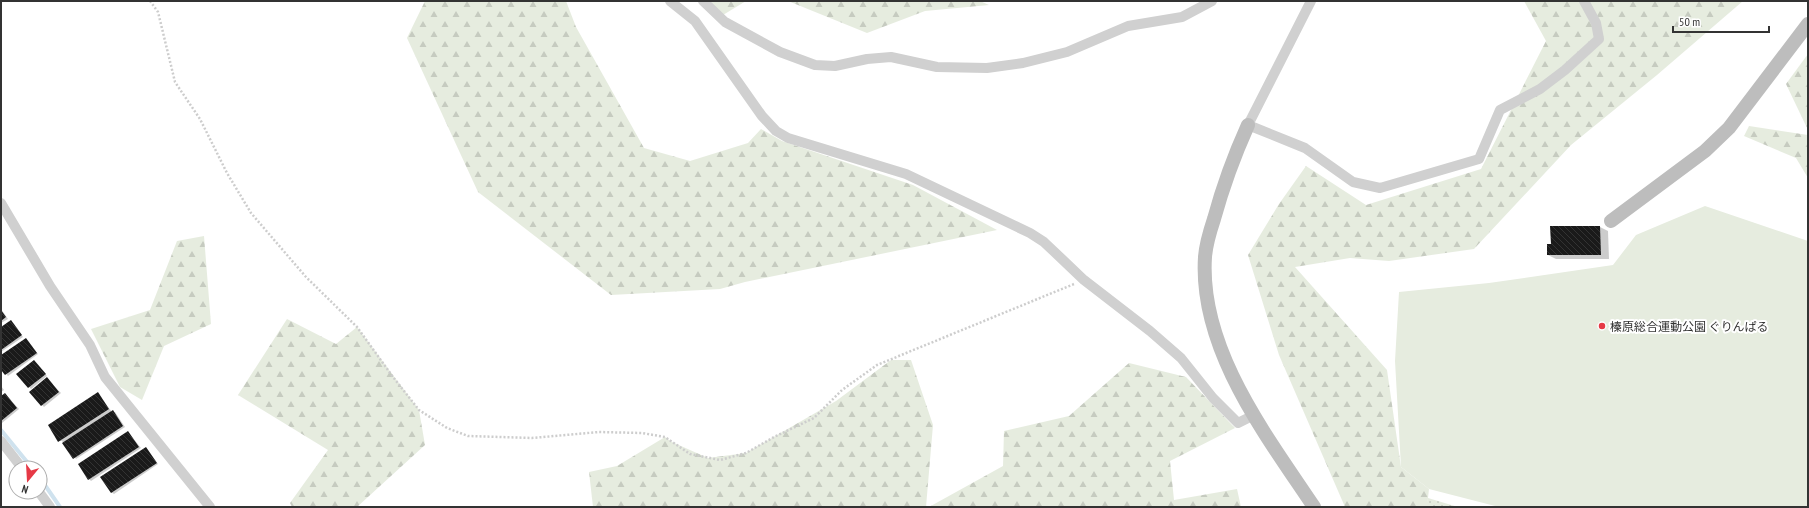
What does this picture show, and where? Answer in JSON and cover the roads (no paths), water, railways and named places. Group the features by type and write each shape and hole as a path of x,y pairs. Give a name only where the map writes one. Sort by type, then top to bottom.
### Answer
{"street":[{"path":"670,1 695,21 762,116 776,131 788,138 906,174 1030,233 1044,242 1084,280 1150,331 1181,358 1213,398 1238,423 1254,415"},
{"path":"703,1 725,22 780,52 815,65 835,66 867,59 891,57 937,67 987,68 1024,63 1066,52 1128,26 1182,17 1212,1"},
{"path":"1312,1 1248,125 1229,170 1219,198 1205,256 1204,283 1217,339 1224,361 1254,415 1314,507"},
{"path":"1248,125 1305,148 1353,182 1380,188 1479,159 1500,110 1540,90 1599,40 1596,23 1584,1"},
{"path":"1611,221 1705,151 1729,128 1808,24"},
{"path":"1,203 50,286 90,345 105,377 210,507"},
{"path":"1,441 16,460"}],"waterway":[{"path":"1,430 25,460"},
{"path":"48,490 60,507"}],"place":[{"name":"榛原総合運動公園 ぐりんぱる","path":"1602,326"}]}
